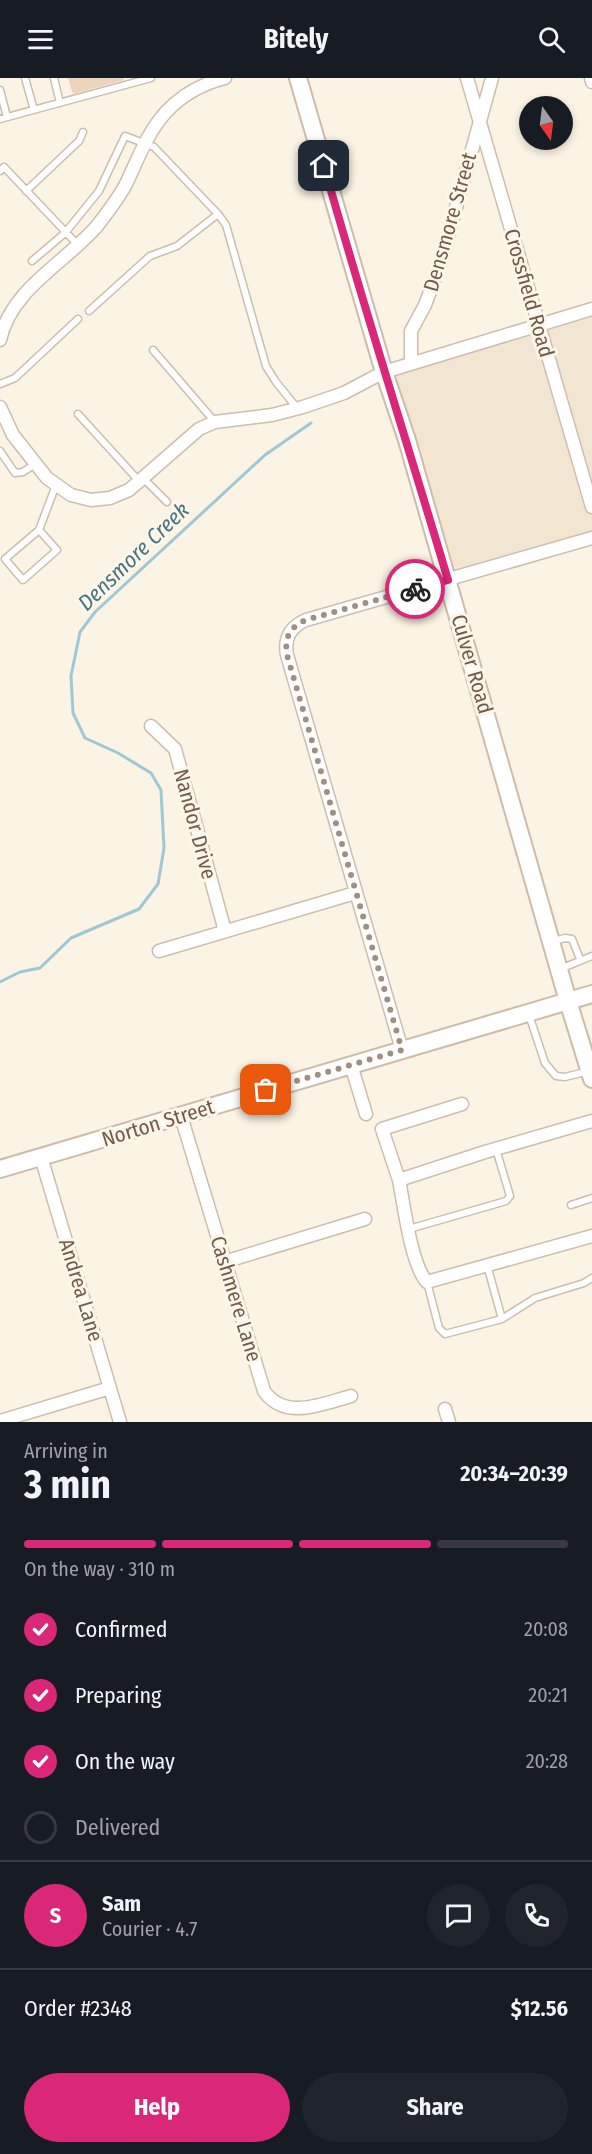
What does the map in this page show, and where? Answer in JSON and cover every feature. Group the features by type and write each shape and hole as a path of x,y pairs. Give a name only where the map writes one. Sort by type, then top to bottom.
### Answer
{"main road":[{"name":"Culver Road","path":"298,78 384,372 407,440 568,1001 591,1073"},
{"name":"Norton Street","path":"0,1169 592,994"}],"street":[{"path":"0,340 4,313 11,310 97,226 124,187 154,126 183,96 200,86 225,78"},
{"name":"Crossfield Road","path":"467,78 592,507"},
{"name":"Densmore Street","path":"411,364 411,331 425,305 440,265 492,78"},
{"path":"0,407 13,435 47,478 71,495 91,500 110,498 129,490 199,429 215,422 272,415 298,409 344,393 384,372 592,309"},
{"path":"402,1050 287,655 287,636 294,627 306,620 592,538"},
{"name":"Nandor Drive","path":"151,726 175,749 225,931"},
{"path":"159,951 355,893"},
{"path":"351,1065 366,1114"},
{"path":"462,1104 382,1129 399,1180 415,1263 421,1276 427,1282 592,1236"},
{"name":"Cashmere Lane","path":"181,1116 264,1391 276,1404 284,1407 304,1408 351,1396"},
{"path":"399,1180 490,1150 592,1121"},
{"name":"Andrea Lane","path":"41,1157 120,1422"},
{"path":"224,1262 365,1219"},
{"path":"0,1421 110,1388"},
{"path":"446,1409 449,1422"}],"lane":[{"path":"25,78 34,110"},
{"path":"54,78 60,103"},
{"path":"0,90 4,118 151,78"},
{"path":"26,191 79,141 83,132"},
{"path":"32,261 65,233 99,191 125,136 154,147 226,225 266,366 298,409"},
{"path":"0,171 4,167 78,245"},
{"path":"89,311 150,256 177,246 218,214"},
{"path":"0,384 15,378 78,319"},
{"path":"153,350 215,422"},
{"path":"78,414 166,502"},
{"path":"0,452 15,472 23,472 36,464"},
{"path":"39,530 57,550 23,580 5,559 39,530 56,484"},
{"path":"551,942 565,938 572,939 580,959"},
{"path":"559,969 592,956"},
{"path":"528,1013 545,1063 556,1077 591,1073"},
{"path":"409,1229 506,1201 510,1196 490,1150"},
{"path":"571,1205 592,1198"},
{"path":"487,1265 502,1318"},
{"path":"427,1282 439,1328 445,1334 502,1318 535,1298 584,1283 592,1278"}],"shaded area":[{"path":"592,309 592,537 448,580 384,372"}],"building":[{"path":"68,78 123,78 124,80 73,94"}],"waterway":[{"name":"Densmore Creek","path":"0,982 20,972 40,968 71,938 139,909 158,884 164,848 161,790 151,773 118,753 85,738 73,713 71,676 80,632 95,612 265,455 311,423"}],"way so far":[{"path":"266,1090 402,1050 287,655 286,642 290,631 306,620 415,589"}],"route":[{"path":"324,166 448,580 415,589"}]}
